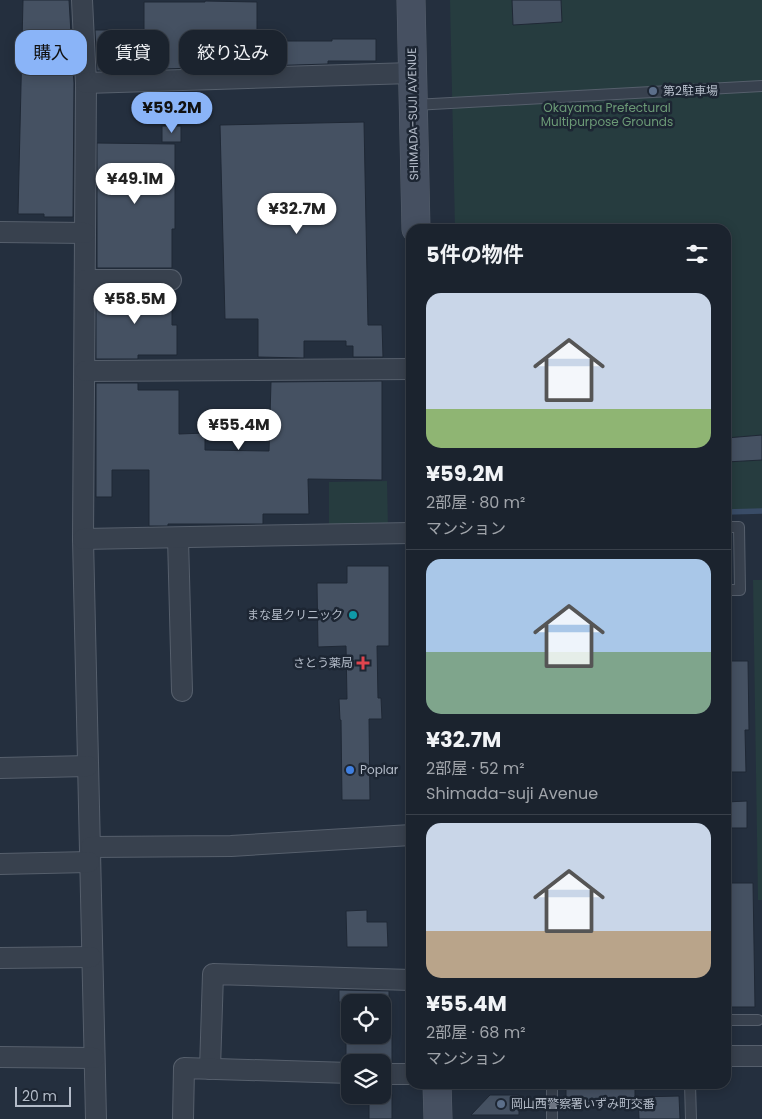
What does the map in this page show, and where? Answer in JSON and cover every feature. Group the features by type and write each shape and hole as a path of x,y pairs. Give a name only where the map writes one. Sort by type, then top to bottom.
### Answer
{"street":[{"path":"82,0 86,83 83,539 96,1119"},
{"name":"SHIMADA-SUJI AVENUE","path":"411,0 416,224"},
{"path":"86,83 412,72"},
{"path":"0,232 84,234"},
{"path":"84,280 171,280"},
{"path":"85,370 406,369"},
{"path":"83,539 406,533"},
{"path":"178,538 182,691"},
{"path":"0,768 88,766"},
{"path":"0,864 90,855 406,834"},
{"path":"0,958 91,956"},
{"path":"210,1069 213,974 406,980"},
{"path":"731,1056 762,1056"},
{"path":"0,1057 94,1058"},
{"path":"182,1119 184,1068 341,1073"},
{"path":"391,1074 406,1074"},
{"path":"437,1089 438,1119"}],"lane":[{"path":"413,104 762,86"},
{"path":"731,527 739,527 740,590 731,590"},
{"path":"731,1020 758,1020"},
{"path":"552,1089 552,1119"},
{"path":"690,1089 691,1119"}],"green space":[{"name":"Okayama Prefectural Multipurpose Grounds","path":"450,0 762,0 762,509 731,510 731,224 455,224"},
{"path":"387,481 388,529 329,529 329,482"},
{"path":"753,580 762,580 762,900 758,900"}],"building":[{"path":"23,0 69,0 71,30 22,30"},
{"path":"512,0 561,0 562,22 513,25"},
{"path":"144,2 257,2 257,30 179,30 179,69 169,69 169,30 144,30"},
{"path":"95,30 97,30 97,71"},
{"path":"376,39 376,61 328,61 328,64 287,65 287,41"},
{"path":"21,75 74,75 73,217 44,217 44,214 18,214"},
{"path":"364,122 368,325 382,325 383,357 353,357 353,346 346,346 346,341 304,341 304,358 258,357 258,319 225,319 220,125"},
{"path":"162,126 181,126 181,142 162,142"},
{"path":"97,143 175,144 175,229 172,229 172,268 97,268"},
{"path":"96,292 172,292 172,325 177,325 177,355 138,355 138,359 96,359"},
{"path":"382,381 382,480 308,479 309,514 263,514 263,524 168,524 168,526 149,526 149,470 112,470 112,497 96,497 96,383 138,383 138,390 179,390 179,434 205,433 205,450 269,451 271,382"},
{"path":"762,435 762,460 731,462 731,438"},
{"path":"347,566 389,566 389,646 377,646 378,698 381,698 382,719 369,719 370,800 342,800 339,699 347,699 346,646 318,647 317,583 347,583"},
{"path":"731,661 748,661 749,730 745,730 746,772 731,772"},
{"path":"747,801 747,828 731,828 731,802"},
{"path":"731,883 753,883 755,1007 731,1007"},
{"path":"367,910 367,922 387,922 388,947 347,947 346,911"},
{"path":"339,990 389,991 389,994 341,994 341,1002 339,1002"},
{"path":"392,1035 392,1062 391,1054 346,1054 346,1044 391,1044"},
{"path":"566,1089 635,1089 635,1104 566,1105"},
{"path":"392,1095 392,1119 369,1119 369,1104 391,1104"},
{"path":"490,1095 519,1095 519,1115 471,1115"},
{"path":"679,1096 680,1119 639,1119 638,1097"}],"waterway":[{"path":"731,512 762,511"}],"place":[{"name":"第2駐車場","path":"653,91"},
{"name":"まな星クリニック","path":"353,615"},
{"name":"さとう薬局","path":"363,663"},
{"name":"Poplar","path":"350,770"},
{"name":"岡山西警察署いずみ町交番","path":"501,1104"}]}
